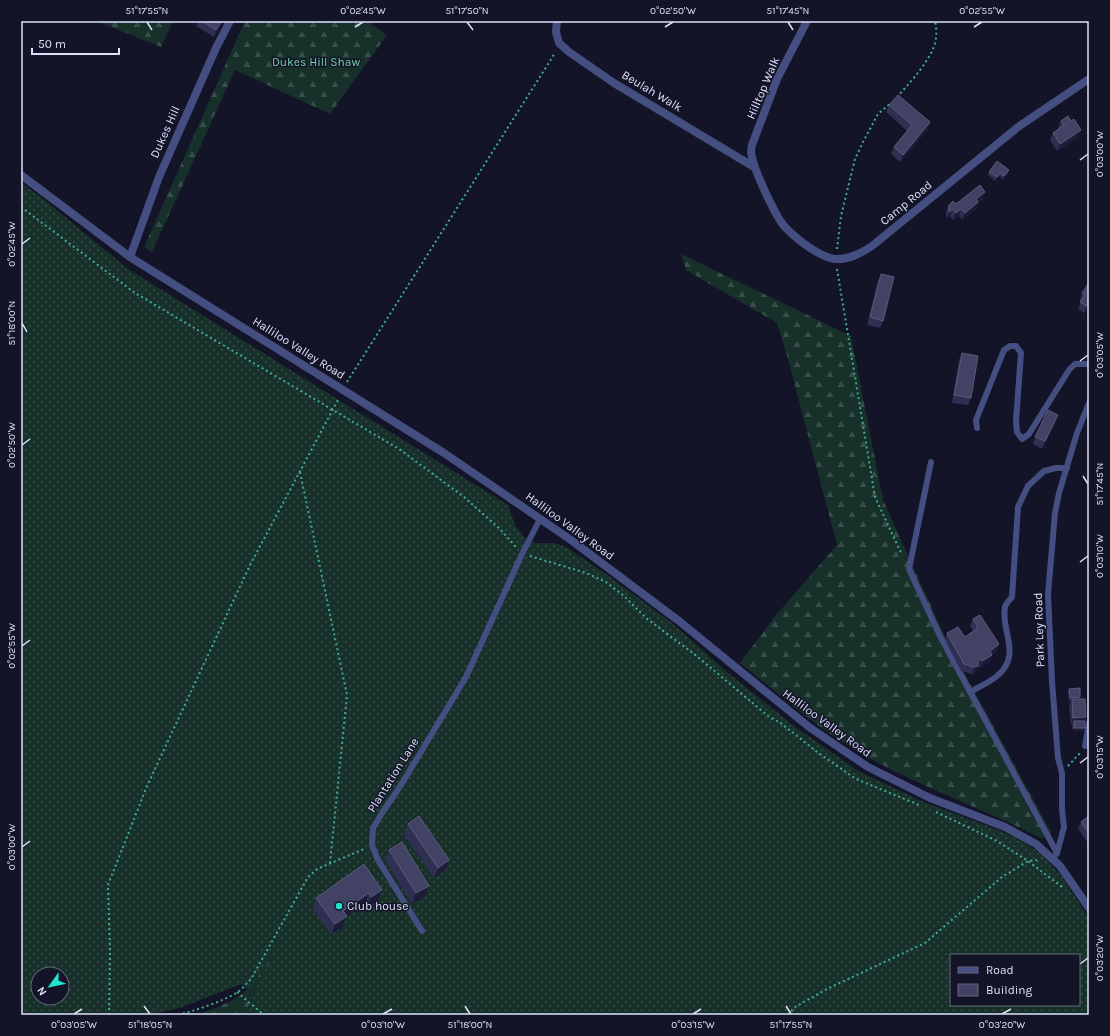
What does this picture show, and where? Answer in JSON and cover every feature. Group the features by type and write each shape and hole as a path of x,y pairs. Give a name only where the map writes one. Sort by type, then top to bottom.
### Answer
{"street":[{"name":"Dukes Hill","path":"130,257 159,177 216,48 230,21"},
{"path":"557,21 556,32 559,43"},
{"name":"Hilltop Walk","path":"754,167 751,156 752,145 777,80 807,21"},
{"name":"Beulah Walk","path":"559,43 569,52 614,83 754,167"},
{"name":"Camp Road","path":"835,259 857,255 872,246 1018,127 1089,79"},
{"path":"754,167 784,226 811,249 824,256 835,259"},
{"name":"Halliloo Valley Road","path":"21,175 130,257 444,453 571,540 679,621 809,727 868,767 930,798 1005,828 1055,856 1089,908"}],"lane":[{"path":"977,428 976,420 1004,350 1010,346 1016,346 1021,353 1016,421 1017,432 1022,439 1029,434 1069,370 1075,364 1089,365"},
{"name":"Park Ley Road","path":"1055,856 1064,827 1062,809 1062,773 1058,758 1052,681 1048,594 1055,513 1059,493 1077,433 1089,403"},
{"path":"931,462 909,569 940,636 1055,856"},
{"path":"970,692 993,678 1005,668 1010,656 1005,622 1005,606 1012,597 1018,507 1028,486 1044,471 1056,468 1067,468"},
{"name":"Plantation Lane","path":"372,845 373,828 401,785 466,677 522,554 540,519"},
{"path":"1085,746 1089,723"},
{"path":"372,845 378,860 422,931"}],"path":[{"path":"909,569 875,498 835,259 841,216 858,153 878,114 898,95 925,62 934,48 937,32 936,21"},
{"path":"109,1015 110,938 108,885 150,779 250,565 333,410 342,389 557,50 559,43"},
{"path":"21,207 134,293 399,449 458,493 500,529 522,554"},
{"path":"300,472 348,695 330,863"},
{"path":"1062,773 1085,746"},
{"path":"178,1015 207,1006 237,992 251,979 308,878 317,869 372,845"},
{"path":"788,1015 795,1007 826,989 925,943 1002,877 1028,861 1063,889"},
{"path":"237,992 264,1015"}],"green space":[{"path":"96,21 173,21 161,47"},
{"name":"Dukes Hill Shaw","path":"245,21 372,21 371,24 387,35 330,114 235,70 152,252 144,247"},
{"path":"21,183 41,197 128,269 508,505 515,525 525,538 535,543 554,543 566,547 606,574 672,623 726,671 794,726 860,772 924,802 1001,831 1025,843 1043,856 1062,877 1089,918 1089,1015 249,1015 248,1008 254,995 241,984 180,1008 148,1015 21,1015"},
{"path":"681,254 851,336 883,500 946,639 1051,832 1043,839 910,779 867,757 834,737 740,663 776,615 837,545 788,359 777,323 686,270"},
{"path":"274,947 273,954 248,1007 249,1015 196,1015 236,998 255,981 262,971"}],"building":[{"path":"202,21 222,21 216,30"},
{"path":"898,95 930,122 903,155 894,147 912,125 889,105"},
{"path":"1068,116 1071,121 1074,119 1081,130 1060,144 1053,133 1064,125 1061,121"},
{"path":"997,161 1009,170 1004,176 1000,173 997,177 989,172"},
{"path":"980,185 985,192 976,199 978,202 965,213 961,209 956,213 953,209 949,212 949,205 953,201 956,204"},
{"path":"881,274 894,277 883,321 870,317"},
{"path":"1089,283 1089,303 1087,306 1080,302 1085,295 1082,293"},
{"path":"962,353 978,356 971,398 954,395"},
{"path":"1048,410 1058,415 1045,441 1035,437"},
{"path":"980,615 999,644 990,651 992,655 982,661 981,659 978,661 978,666 974,667 964,664 947,633 958,627 965,637 978,628 973,619"},
{"path":"1080,688 1080,697 1070,698 1069,689"},
{"path":"1072,699 1085,699 1086,717 1073,718"},
{"path":"1074,721 1085,721 1085,728 1074,728"},
{"path":"419,816 449,860 438,868 408,824"},
{"path":"1089,816 1089,833 1081,822"},
{"path":"402,842 429,886 416,893 389,850"},
{"name":"Club house","path":"364,864 382,890 371,897 369,893 343,911 347,916 335,924 316,898"}],"place":[{"name":"Club house","path":"339,906"}]}
